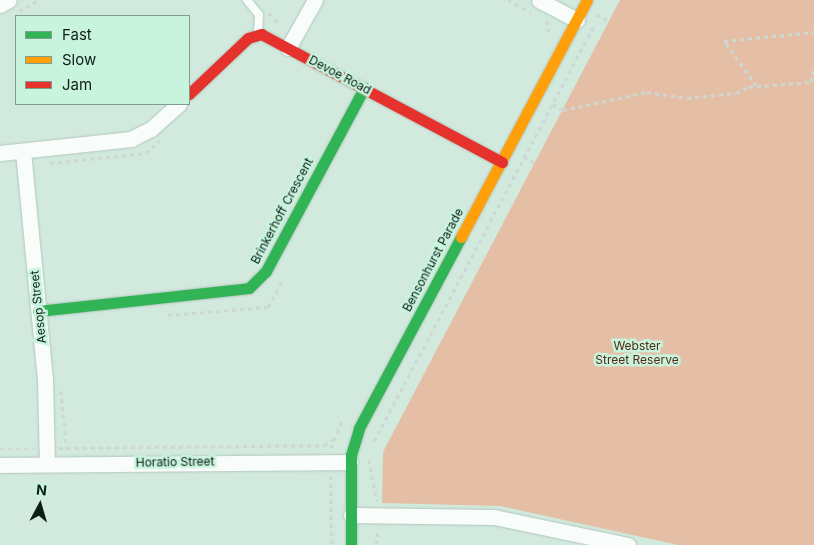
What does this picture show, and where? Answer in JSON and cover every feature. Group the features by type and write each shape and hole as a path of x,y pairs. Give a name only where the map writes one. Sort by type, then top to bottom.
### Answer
{"street":[{"path":"0,5 9,0"},
{"path":"288,48 315,0"},
{"path":"539,0 577,20"},
{"name":"Bensonhurst Parade","path":"351,545 350,462 354,441 587,0"},
{"path":"190,93 258,34"},
{"name":"Devoe Road","path":"258,34 288,48 502,162"},
{"name":"Brinkerhoff Crescent","path":"38,311 249,288 266,271 364,88"},
{"path":"0,153 131,139 151,129 177,105"},
{"name":"Aesop Street","path":"22,150 38,311 47,464"},
{"name":"Horatio Street","path":"0,465 331,460 350,462"},
{"path":"351,515 494,517 628,545"}],"lane":[{"path":"247,0 259,15 258,34"}],"path":[{"path":"508,0 546,20"},
{"path":"0,449 324,445 340,435 370,448 603,7"},
{"path":"756,86 724,41 814,32"},
{"path":"553,104 563,110 647,92 687,98 756,86 811,82 814,68"},
{"path":"162,316 268,307 286,272"},
{"path":"332,545 331,460 336,432"},
{"path":"369,455 377,494"},
{"path":"376,545 378,529"}],"green space":[{"name":"Webster Street Reserve","path":"620,0 814,0 814,545 678,545 500,506 382,503 383,452"}],"traffic: fast":[{"path":"38,311 249,288 266,271 364,88"},
{"path":"351,545 351,455 359,428 461,237"}],"traffic: slow":[{"path":"461,237 587,0"}],"traffic: jam":[{"path":"190,93 248,38 261,34 502,162"}]}
